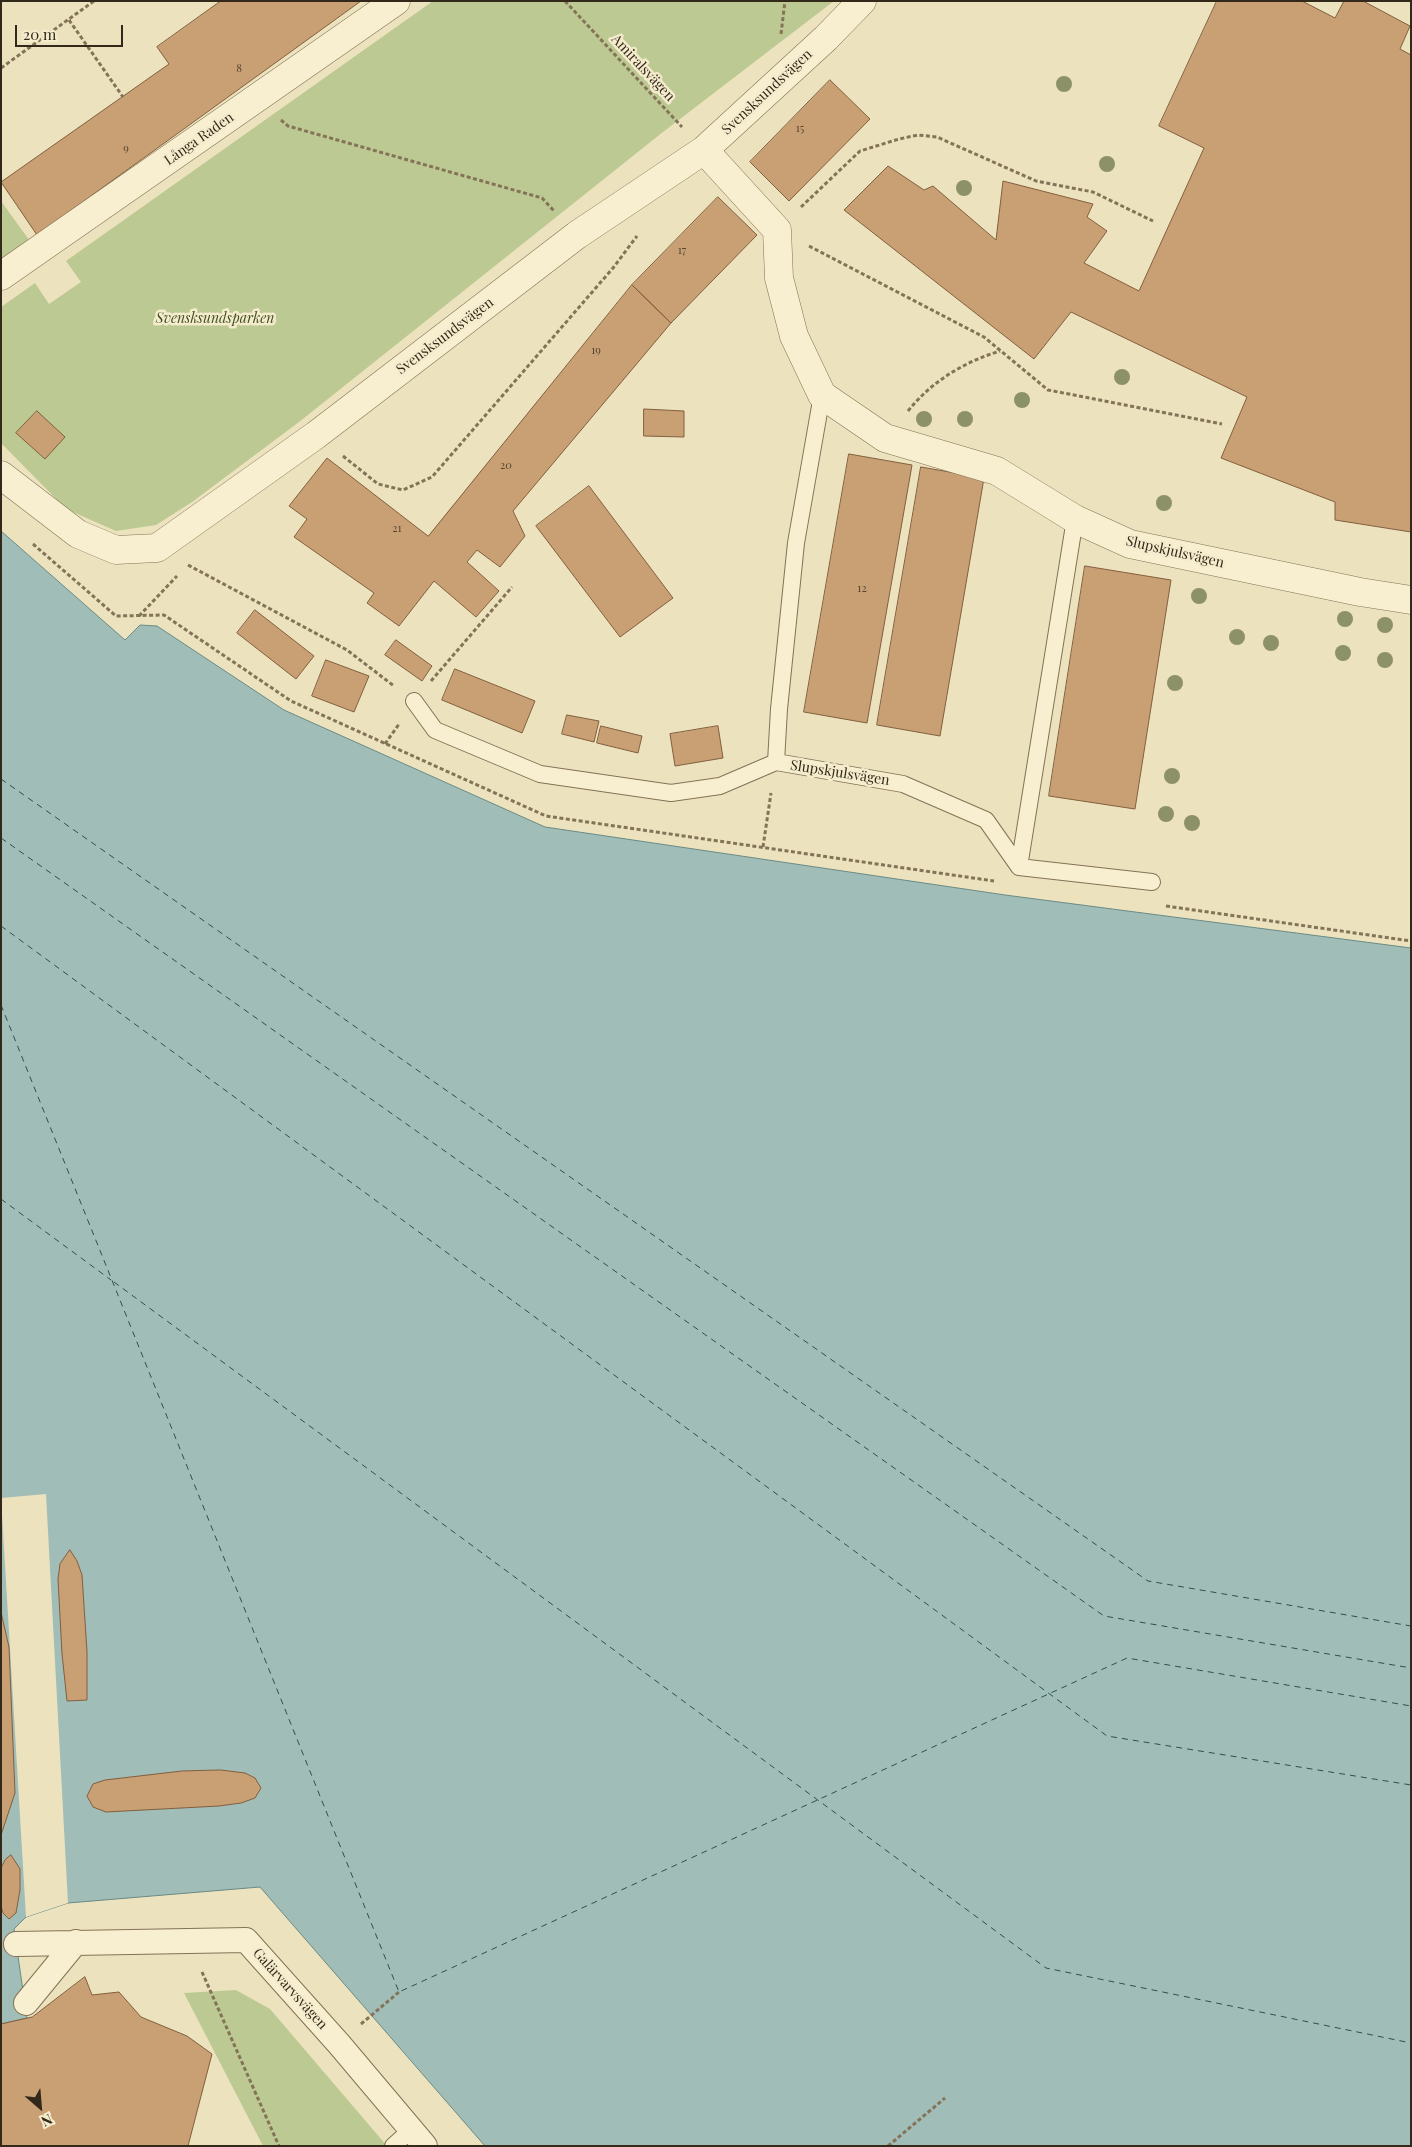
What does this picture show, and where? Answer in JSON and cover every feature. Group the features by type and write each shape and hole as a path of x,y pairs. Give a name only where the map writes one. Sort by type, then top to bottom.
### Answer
{"street":[{"name":"Långa Raden","path":"1,276 396,1"},
{"name":"Svensksundsvägen","path":"157,548 316,434 577,235 704,150 826,38 862,1"},
{"path":"704,150 777,230 779,278 794,336 822,396"},
{"name":"Slupskjulsvägen","path":"822,396 885,438 997,471 1075,519 1130,544 1360,592 1411,600"},
{"path":"1,475 78,534 116,550 157,548"},
{"name":"Galärvarvsvägen","path":"16,1944 246,1940 339,2044 418,2138"},
{"path":"26,2003 76,1942"}],"lane":[{"name":"Slupskjulsvägen","path":"822,396 796,543 779,709 776,762 904,784 986,820 1019,868"},
{"path":"1075,519 1019,868 1152,882"},
{"path":"414,701 435,730 540,774 671,793 720,786 776,762"},
{"path":"393,2146 418,2138"}],"path":[{"path":"1,68 94,1"},
{"name":"Amiralsvägen","path":"565,1 704,150"},
{"path":"69,20 123,97"},
{"path":"259,97 288,126 542,198 577,235"},
{"path":"1153,221 1093,192 1036,180 937,136 918,135 860,151 777,230 984,338 1048,390 1222,424"},
{"path":"316,434 378,484 403,490 432,477 606,275 643,229"},
{"path":"885,438 912,406 943,378 982,356 1000,351"},
{"path":"28,540 69,576"},
{"path":"157,548 347,650 414,701"},
{"path":"139,616 188,565"},
{"path":"431,681 512,587"},
{"path":"763,847 776,762"},
{"path":"189,1942 279,2146"},
{"path":"372,2014 399,1992"},
{"path":"888,2146 945,2098"}],"green space":[{"name":"Svensksundsparken","path":"433,1 834,1 663,132 299,422 192,502 156,525 116,531 66,509 1,443 1,307 35,283 49,304 81,282 66,261"},
{"path":"1,201 32,244 1,264"},
{"path":"236,1990 270,2009 387,2146 263,2146 184,1993"}],"water":[{"path":"1,531 125,640 140,625 157,626 284,710 545,827 1005,895 1411,948 1411,2146 485,2146 260,1887 68,1903 26,1917 14,1929 27,2018 1,2024"}],"pier":[{"path":"46,1494 68,1903 26,1917 1,1498"}],"building":[{"path":"221,1 361,1 37,235 1,182 169,64 157,47"},
{"path":"1217,1 1302,1 1335,18 1344,1 1363,1 1410,26 1400,49 1411,55 1411,532 1335,520 1335,502 1221,458 1247,397 1071,312 1034,359 844,210 888,166 924,190 933,186 996,240 1003,181 1093,204 1087,217 1107,231 1084,263 1139,291 1204,148 1159,126"},
{"path":"830,80 870,119 789,201 750,162"},
{"path":"718,197 757,235 671,323 632,285"},
{"path":"632,285 671,323 513,511 525,536 500,567 477,550 467,562 499,591 476,617 434,581 399,626 367,603 374,593 294,537 307,519 289,506 327,458 428,536"},
{"path":"644,409 684,411 684,437 644,436"},
{"path":"37,411 65,437 45,459 16,433"},
{"path":"849,454 912,465 867,723 804,712"},
{"path":"921,467 984,478 940,736 877,725"},
{"path":"589,486 673,598 620,637 536,526"},
{"path":"1085,566 1171,580 1135,809 1049,796"},
{"path":"255,610 314,656 296,679 237,633"},
{"path":"396,640 432,666 422,681 385,655"},
{"path":"326,660 369,676 354,712 312,696"},
{"path":"455,669 535,701 522,733 442,700"},
{"path":"567,715 599,721 594,742 562,734"},
{"path":"601,726 642,736 638,753 597,743"},
{"path":"718,726 723,758 675,766 670,734"},
{"path":"70,1550 77,1561 82,1575 87,1652 87,1700 67,1701 62,1654 58,1579 60,1564"},
{"path":"1,1612 9,1647 15,1793 1,1835"},
{"path":"221,1770 245,1773 255,1778 261,1788 255,1798 241,1803 219,1806 106,1812 93,1807 87,1796 93,1784 105,1780 182,1771"},
{"path":"11,1855 20,1869 20,1890 16,1913 9,1919 3,1913 1,1906 1,1868 5,1860"},
{"path":"85,1977 92,1995 119,1992 141,2017 187,2036 212,2054 188,2146 1,2146 1,2024 32,2017"}],"ferry route":[{"path":"1,779 1148,1581 1411,1626"},
{"path":"1,838 1104,1616 1411,1668"},
{"path":"1,926 1107,1736 1411,1785"},
{"path":"1,1005 399,1992 1127,1658 1411,1706"},
{"path":"1,1199 111,1280"},
{"path":"114,1282 1046,1968 1411,2043"}]}
